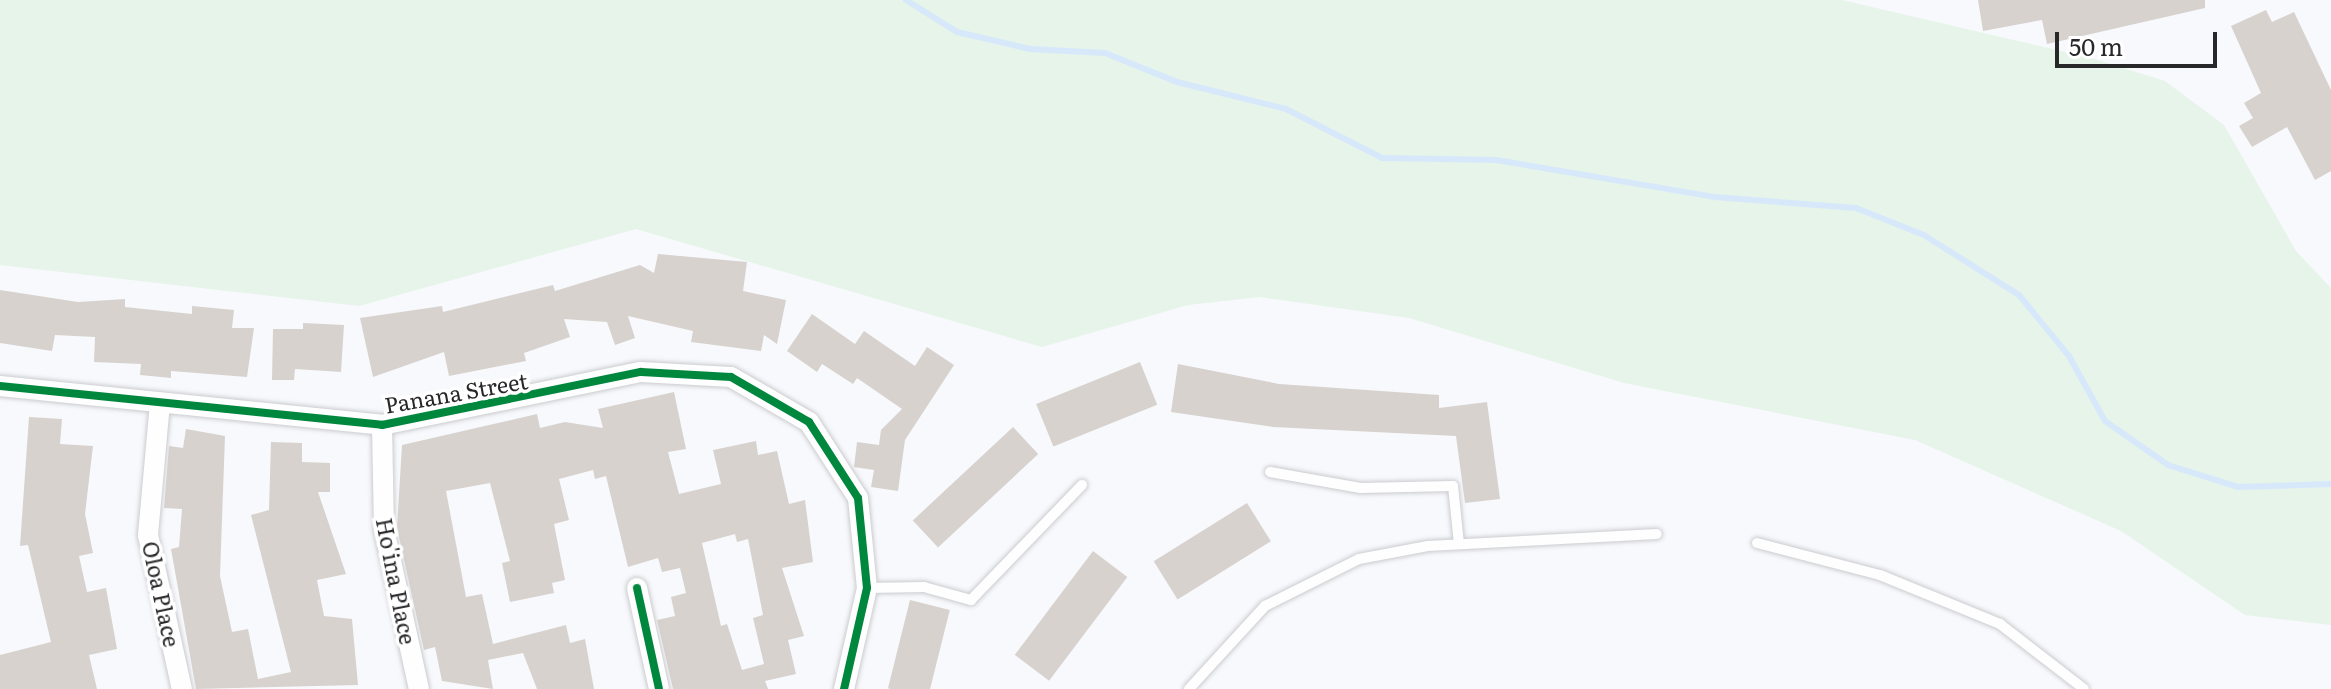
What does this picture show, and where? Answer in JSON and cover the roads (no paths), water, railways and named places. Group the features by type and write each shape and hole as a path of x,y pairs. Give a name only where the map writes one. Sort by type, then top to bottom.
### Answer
{"street":[{"name":"Panana Street","path":"0,386 382,425 641,372 731,377 792,407 838,457 864,520 867,588 844,689"},
{"name":"Oloa Place","path":"160,403 148,535 182,689"},
{"name":"Ho'ina Place","path":"382,425 384,529 419,689"},
{"path":"637,588 659,689"}],"lane":[{"path":"1270,472 1361,488 1453,486 1459,544"},
{"path":"867,588 924,587 971,600 1082,485"},
{"path":"1189,689 1238,629 1294,587 1359,559 1459,544 1657,534"},
{"path":"1757,543 1880,575 2000,624 2084,689"}],"waterway":[{"path":"906,0 957,32 1030,49 1105,53 1177,82 1286,109 1382,158 1496,160 1714,197 1856,208 1924,235 2019,295 2069,356 2105,421 2168,465 2238,487 2331,484"}]}
